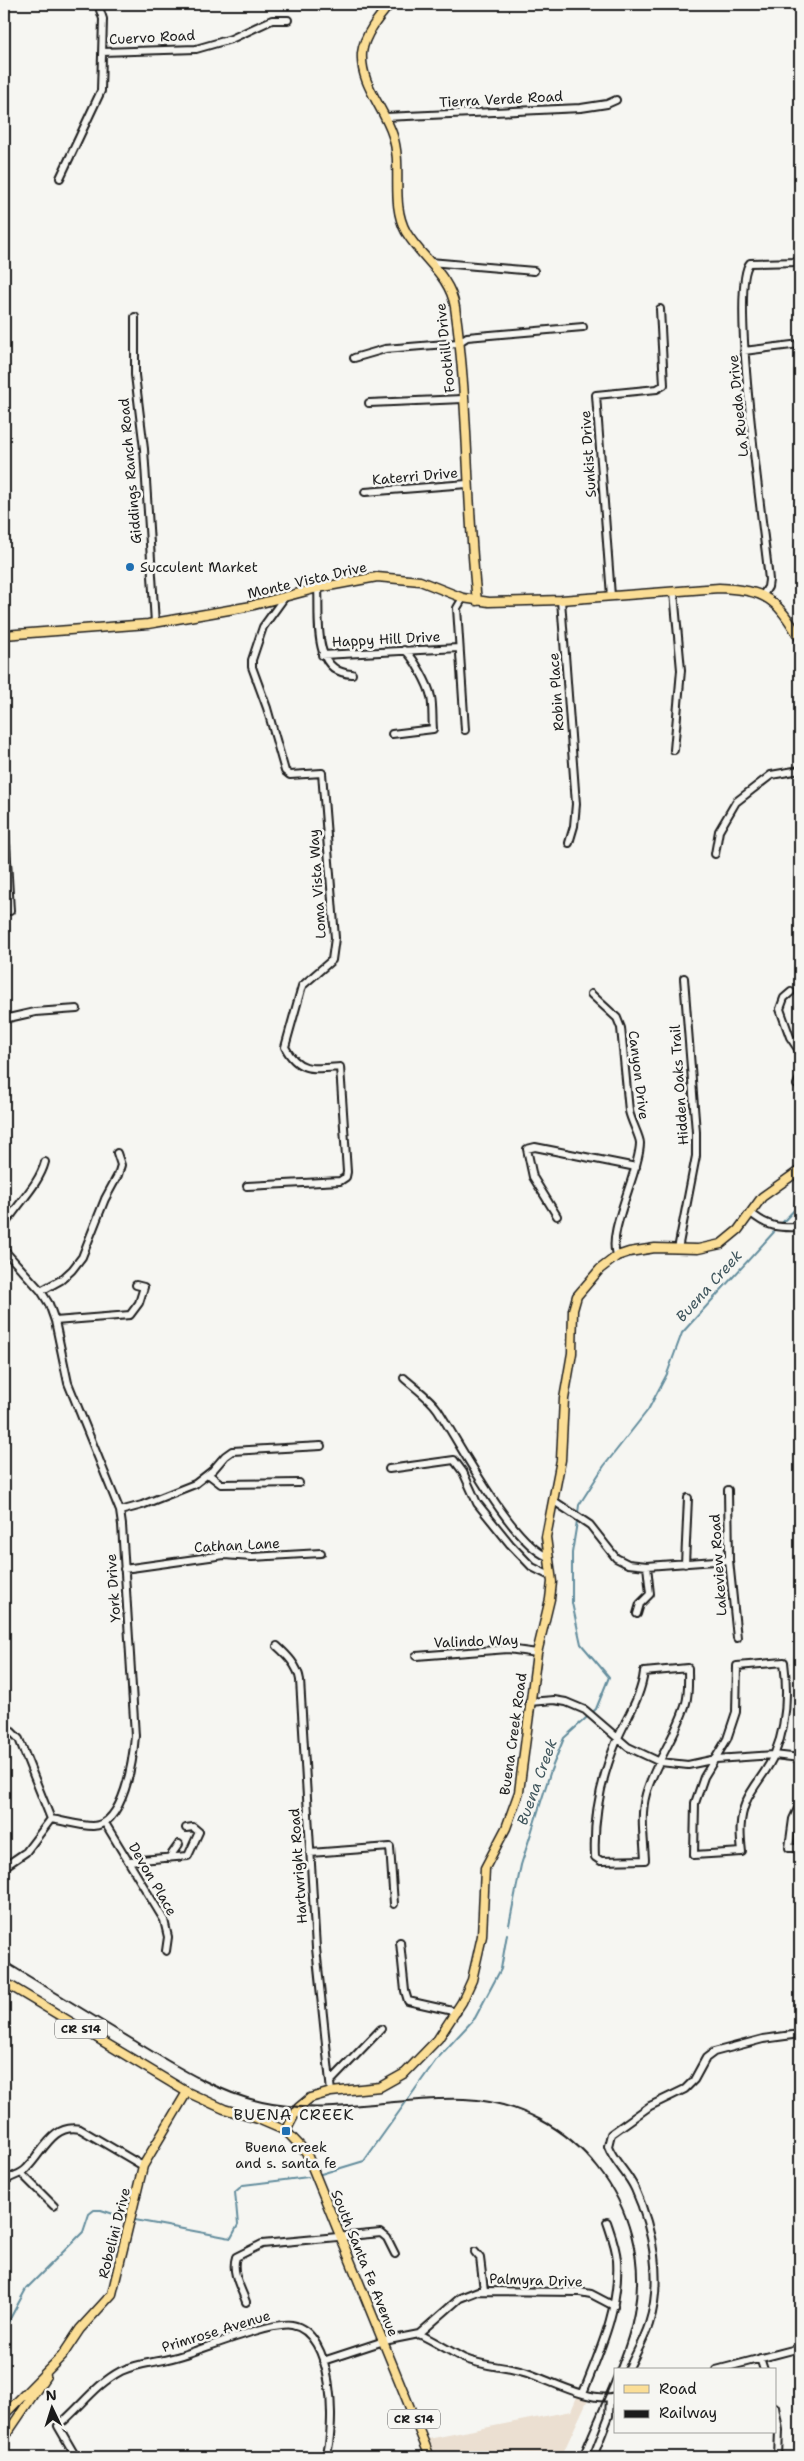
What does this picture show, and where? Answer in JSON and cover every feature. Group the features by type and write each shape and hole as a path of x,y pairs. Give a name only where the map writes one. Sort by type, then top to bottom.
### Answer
{"main road":[{"name":"Foothill Drive","path":"390,4 377,19 362,51 367,87 385,117 393,138 398,210 407,233 450,290 454,305 463,398 467,484 477,601"},
{"name":"Monte Vista Drive","path":"4,635 155,622 246,607 362,578 392,577 420,582 463,598 477,601 561,600 743,589 763,595 779,606 800,639"},
{"name":"Buena Creek Road","path":"286,2130 302,2103 312,2097 331,2092 386,2085 400,2077 438,2039 457,2012 472,1980 478,1962 483,1919 485,1868 506,1828 519,1792 529,1702 537,1653 550,1599 546,1532 554,1501 561,1460 564,1399 572,1354 573,1304 584,1286 600,1269 617,1256 644,1248 712,1248 721,1244 732,1237 762,1197 800,1170"},
{"name":"South Santa Fe Avenue","path":"4,1982 187,2092 224,2109 286,2130 306,2152 430,2457"},
{"name":"Robelini Drive","path":"50,2370 80,2329 112,2294 143,2166 187,2092"},
{"path":"4,2415 50,2370"},
{"path":"4,2438 50,2370"}],"street":[{"path":"60,178 101,91 103,19 98,4"},
{"name":"Cuervo Road","path":"102,52 196,48 231,40 272,20 288,20"},
{"name":"Tierra Verde Road","path":"385,117 581,108 608,104 616,100"},
{"path":"430,262 534,271"},
{"name":"La Rueda Drive","path":"763,595 770,580 744,350 743,278 747,266 753,262 800,262"},
{"name":"Sunkist Drive","path":"611,596 596,395 657,389 664,386 660,309"},
{"name":"Giddings Ranch Road","path":"135,317 135,383 144,449 155,622"},
{"path":"354,358 385,350 458,342 467,337 584,327"},
{"path":"744,350 800,344"},
{"path":"369,403 463,398"},
{"name":"Katerri Drive","path":"365,492 467,484"},
{"path":"318,588 322,655 333,669 342,674 352,674"},
{"path":"674,592 681,670 674,750"},
{"name":"Loma Vista Way","path":"247,1186 340,1181 346,1177 347,1172 340,1067 312,1069 300,1066 290,1057 285,1047 302,986 332,960 335,938 322,773 290,775 285,771 277,739 252,667 252,660 263,626 284,598"},
{"name":"Happy Hill Drive","path":"322,655 400,649 459,648 456,608 463,598"},
{"name":"Robin Place","path":"561,600 575,783 574,826 569,843"},
{"path":"459,648 465,730"},
{"path":"392,734 433,729 431,696 409,653 400,649"},
{"path":"715,854 719,831 736,802 770,775 800,770"},
{"path":"4,809 10,911"},
{"name":"Hidden Oaks Trail","path":"678,1249 696,1156 696,1132 684,978"},
{"path":"792,992 784,998 780,1010 790,1037 800,1052"},
{"name":"Canyon Drive","path":"591,994 618,1018 621,1028 631,1124 640,1141 636,1166 614,1240 617,1256"},
{"path":"4,1019 36,1012 77,1009"},
{"path":"556,1216 533,1177 527,1149 535,1147 636,1166"},
{"path":"41,1291 61,1280 82,1257 105,1198 118,1174 121,1165 117,1152"},
{"path":"4,1226 17,1205 40,1180 45,1162"},
{"path":"750,1213 771,1226 778,1228 800,1227"},
{"name":"York Drive","path":"4,1250 41,1291 55,1321 68,1383 120,1511 134,1748 118,1809 105,1823"},
{"path":"55,1321 130,1315 139,1303 144,1287 136,1285"},
{"path":"404,1378 437,1409 478,1472 491,1498 537,1552 548,1557"},
{"path":"120,1511 142,1505 195,1484 232,1451 320,1446"},
{"path":"389,1468 454,1460 463,1472 477,1503 510,1544 532,1567 550,1576"},
{"path":"208,1474 221,1484 299,1483"},
{"name":"Lakeview Road","path":"728,1490 726,1500 729,1560 737,1638"},
{"path":"685,1564 688,1498"},
{"path":"554,1501 590,1525 616,1558 628,1564 647,1566 729,1560"},
{"name":"Cathan Lane","path":"124,1569 224,1555 321,1554"},
{"path":"637,1614 643,1600 650,1594 647,1566"},
{"name":"Hartwright Road","path":"277,1646 288,1656 299,1674 316,1948 331,2092"},
{"name":"Valindo Way","path":"416,1656 508,1649 537,1653"},
{"path":"784,1662 788,1688 782,1734 774,1755 746,1802 740,1829 742,1852 694,1855 695,1803 704,1778 716,1759 728,1739 736,1712 737,1666 784,1662"},
{"path":"688,1668 686,1702 655,1770 646,1796 642,1816 645,1860 602,1861 595,1856 594,1829 596,1807 618,1739 639,1694 644,1672 688,1668"},
{"path":"529,1702 554,1700 566,1702 590,1714 618,1739 637,1752 660,1762 688,1765 716,1759 774,1755 800,1758"},
{"path":"4,1724 19,1739 51,1819"},
{"path":"800,1804 793,1819 789,1848 800,1848"},
{"path":"51,1819 94,1826 105,1823"},
{"path":"4,1867 26,1852 51,1819"},
{"name":"Devon Place","path":"105,1823 164,1920 168,1937 166,1951"},
{"path":"129,1861 189,1855 200,1832 193,1827 186,1828"},
{"path":"168,1858 179,1844"},
{"path":"310,1853 390,1847 394,1904"},
{"path":"400,1942 404,1991 408,2001 457,2012"},
{"path":"331,2081 381,2029"},
{"path":"629,2368 649,2324 654,2298 654,2256 650,2234 634,2186 622,2171 608,2146 611,2134 650,2106 686,2089 694,2080 706,2058 714,2052 763,2039 800,2034"},
{"path":"5,2177 21,2174 50,2138 58,2132 73,2128 80,2129 143,2166"},
{"path":"21,2174 54,2206"},
{"path":"583,2393 609,2328 614,2306 617,2258 607,2222"},
{"path":"246,2302 234,2268 236,2257 262,2244 381,2233 387,2238 395,2254"},
{"path":"475,2252 480,2258 484,2290"},
{"name":"Palmyra Drive","path":"323,2361 384,2341 419,2334 460,2298 484,2290 580,2292 591,2294 614,2306"},
{"name":"Primrose Avenue","path":"76,2457 58,2426 110,2378 122,2371 176,2358 221,2341 280,2325 292,2324 304,2328 312,2337 323,2361 331,2395 329,2444 326,2457"},
{"path":"419,2334 464,2358 488,2366 526,2372 583,2393 613,2397 609,2416 593,2457"},
{"path":"723,2368 800,2348"},
{"path":"760,2358 763,2368"},
{"path":"776,2413 779,2430 778,2457"}],"shaded area":[{"path":"577,2397 588,2399 561,2457 430,2457 423,2440 571,2411"}],"waterway":[{"name":"Buena Creek","path":"781,1224 800,1204"},
{"name":"Buena Creek","path":"578,1513 579,1505 604,1466 648,1410 667,1374 682,1333 774,1232"},
{"name":"Buena Creek","path":"509,1925 521,1865 551,1770 564,1738 596,1709 609,1677 581,1644 572,1603 572,1553 577,1522"},
{"name":"Buena Creek","path":"321,2174 364,2161 436,2060 475,2018 501,1969 507,1934"},
{"name":"Buena Creek","path":"135,2220 231,2238 238,2225 235,2192 243,2185 308,2177"},
{"name":"Buena Creek","path":"4,2330 26,2289 83,2232 89,2214 94,2210 101,2210 126,2218"}],"railway":[{"path":"4,1961 178,2067 211,2084 244,2097 287,2106 312,2107 338,2107 414,2100 464,2099 504,2105 540,2120 571,2141 598,2168 618,2200 631,2235 637,2273 634,2313 616,2368"},
{"path":"579,2457 614,2374"}],"place":[{"name":"Succulent Market","path":"130,567"},
{"name":"Buena creek and s. santa fe","path":"286,2131"}],"district":[{"name":"BUENA CREEK","path":"294,2114"}]}
